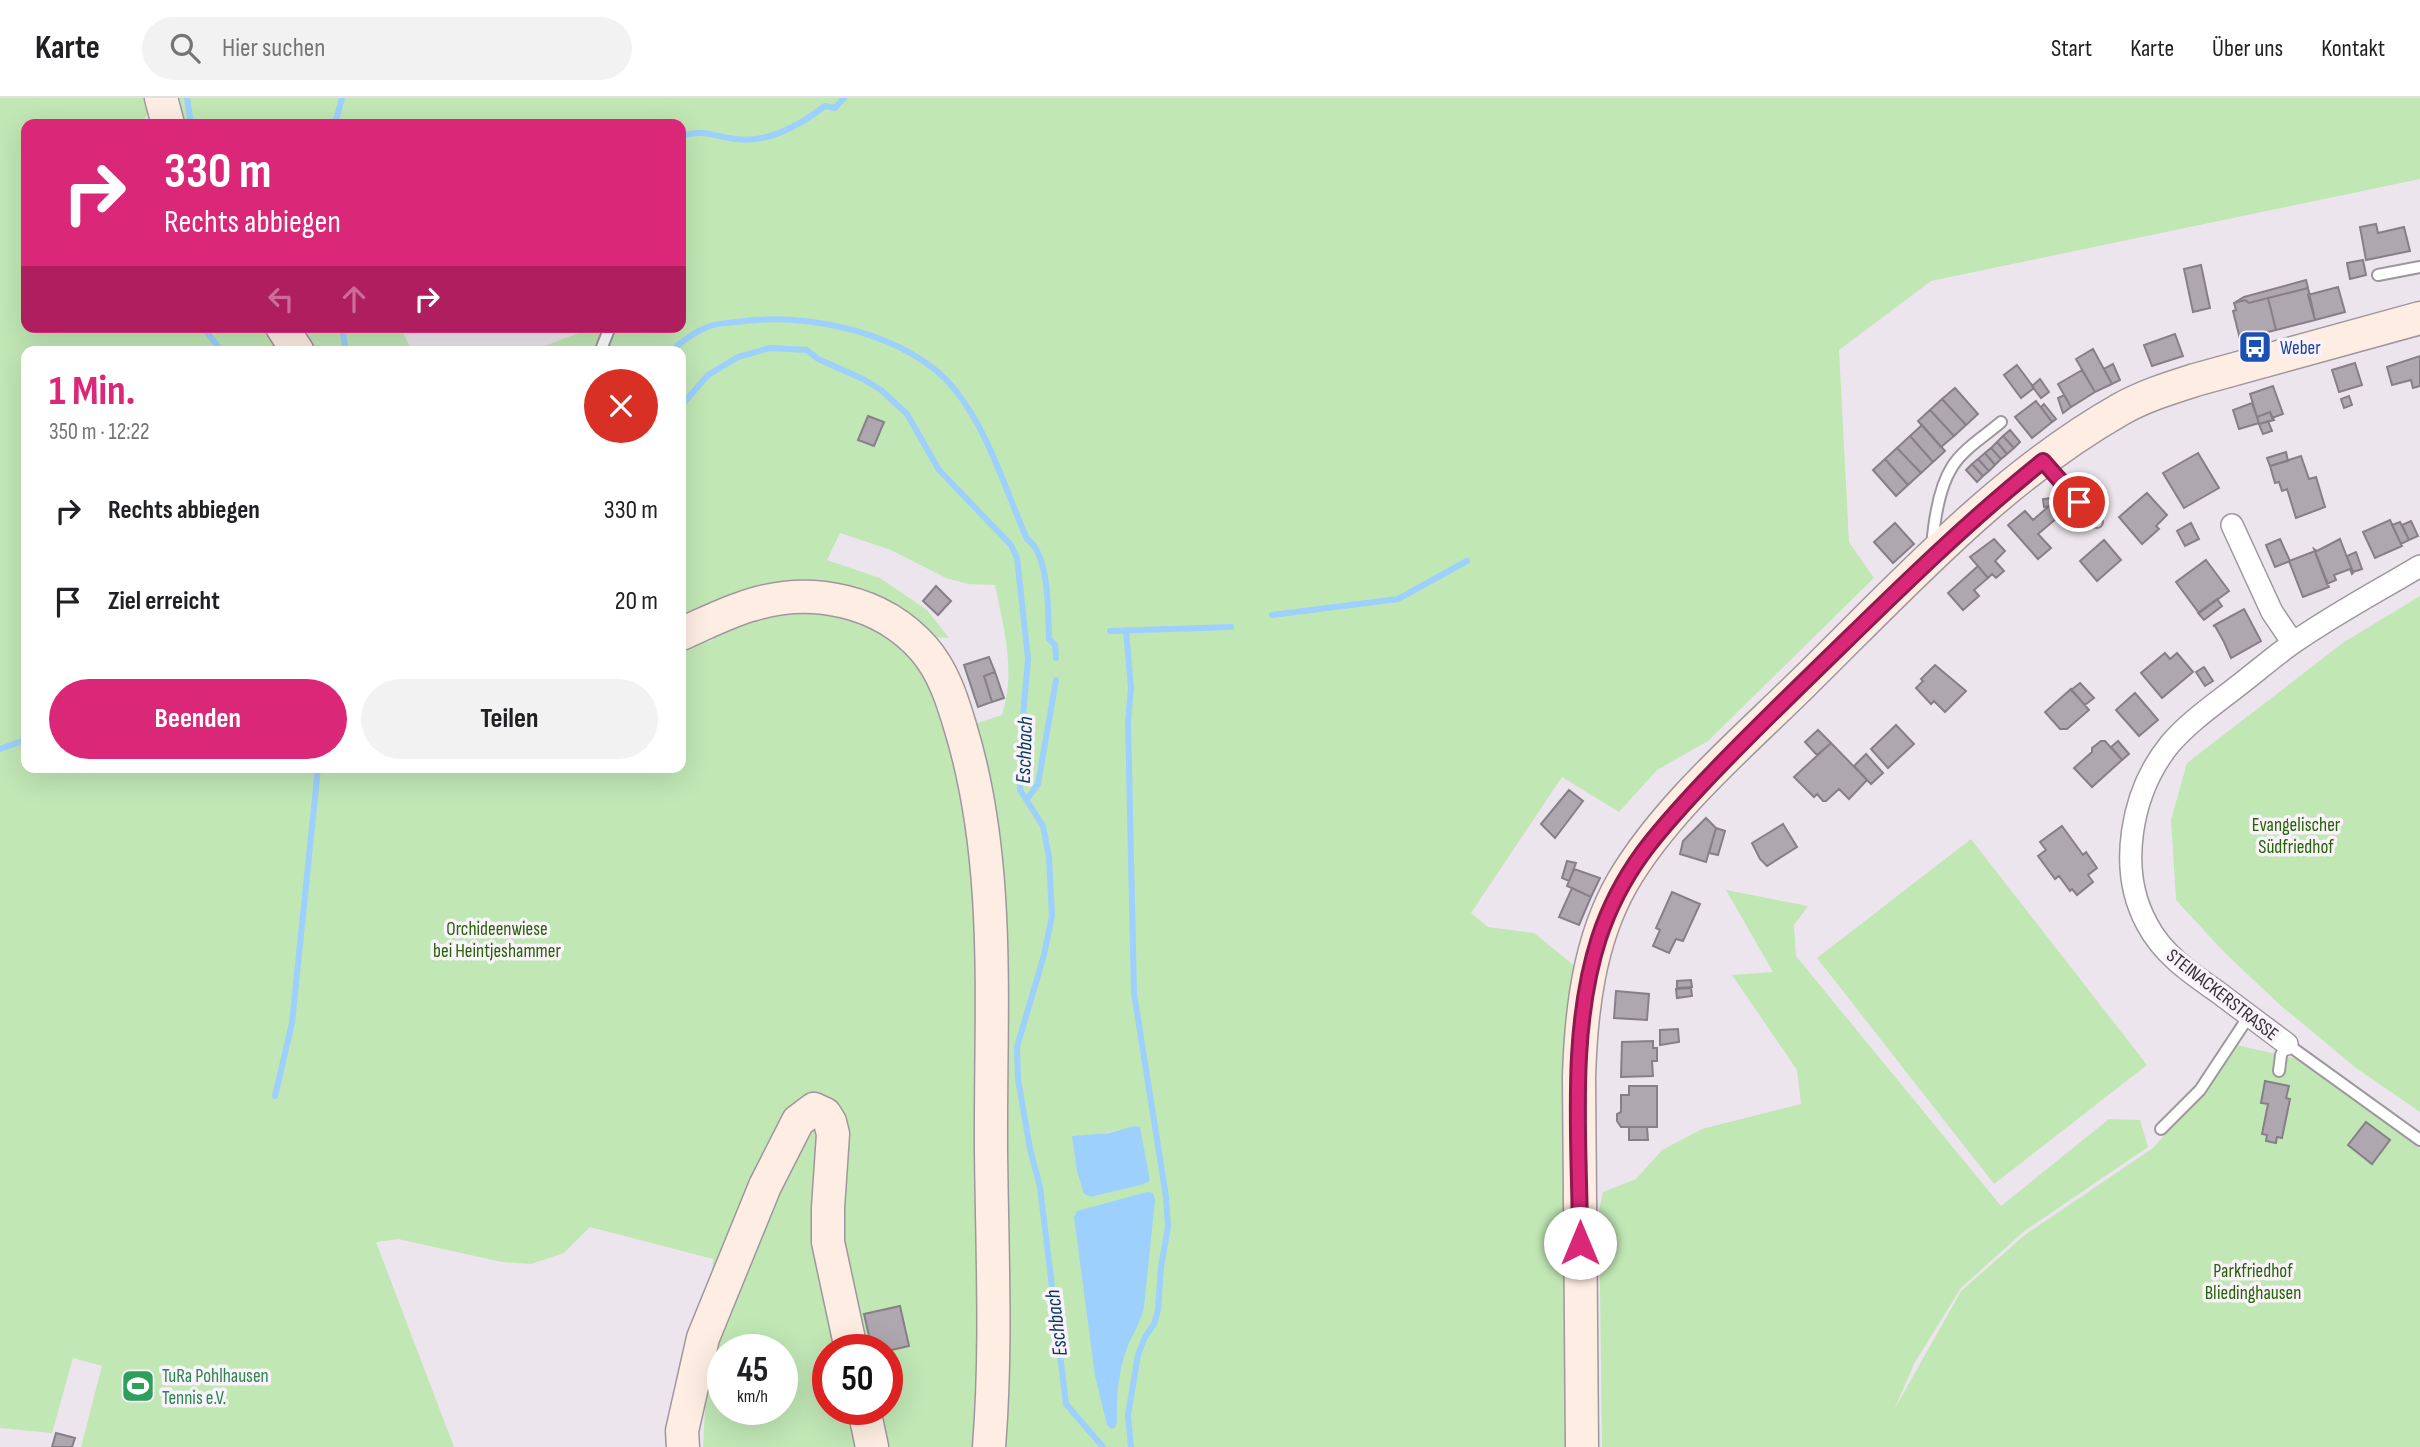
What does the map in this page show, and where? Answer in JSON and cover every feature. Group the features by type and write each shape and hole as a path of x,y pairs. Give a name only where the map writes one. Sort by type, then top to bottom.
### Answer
{"main road":[{"path":"161,98 167,119"},
{"path":"1582,1447 1580,1036 1586,987 1599,937 1621,886 1656,832 1727,758 1932,557 2000,495 2067,442 2123,407 2160,392 2420,318"},
{"path":"686,632 734,610 781,598 814,597 852,603 890,620 914,638 933,660 952,700 979,797 986,855 990,980 993,1346 989,1447"},
{"path":"683,1447 682,1431 703,1338 765,1186 798,1121 814,1109 825,1114 830,1122 832,1135 828,1241 848,1334"},
{"path":"867,1425 872,1447"}],"street":[{"path":"2232,526 2272,612 2293,643"},
{"name":"STEINACKERSTRASSE","path":"2287,1045 2183,967 2163,947 2147,925 2136,897 2130,869 2138,808 2151,775 2170,745 2198,717 2293,643 2420,566"}],"lane":[{"path":"2378,275 2420,267"},
{"path":"1932,557 1937,513 1951,468 2001,422"},
{"path":"2043,461 2097,522"},
{"path":"2161,1129 2200,1090 2249,1016"},
{"path":"2278,1072 2281,1055 2287,1045"},
{"name":"STEINACKERSTRASSE","path":"2287,1045 2420,1140"}],"green space":[{"name":"Orchideenwiese bei Heintjeshammer","path":"0,98 147,98 147,115 144,119 21,119 21,333 276,333 284,346 21,346 21,773 686,773 686,650 707,639 709,642 723,631 786,608 872,621 901,641 937,689 966,804 978,941 979,1447 703,1447 707,1372 707,1425 798,1425 798,1334 709,1334 713,1259 590,1227 564,1253 531,1264 502,1262 398,1239 376,1242 454,1447 81,1447 102,1366 73,1358 52,1433 0,1428"},
{"path":"171,98 2420,98 2420,179 1931,281 1839,350 1849,542 1874,578 1708,741 1657,770 1619,812 1562,777 1471,913 1488,927 1534,933 1576,967 1568,1447 998,1447 971,725 1002,715 1006,699 1007,650 995,585 968,584 946,578 891,550 840,533 827,560 880,578 927,610 949,638 934,637 883,601 686,620 686,346 545,346 578,333 686,333 686,119 176,119","holes":["1140,1127 1141,1185 1091,1197 1084,1194 1099,1134"]},
{"path":"298,333 403,333 410,346 305,346"},
{"name":"Evangelischer Südfriedhof","path":"2420,596 2420,1112 2356,1068 2279,1004 2224,952 2176,900 2171,820 2187,763 2344,642"},
{"path":"1971,839 2147,1065 1994,1184 1817,958"},
{"name":"Parkfriedhof Bliedinghausen","path":"1726,890 1808,906 1794,925 1796,956 2001,1206 2109,1119 2140,1120 2148,1147 2023,1232 1961,1288 1915,1362 1894,1410 1961,1291 2026,1234 2153,1148 2202,1092 2237,1045 2298,1059 2420,1148 2420,1447 1602,1447 1599,1211 1603,1192 1636,1179 1662,1150 1702,1129 1801,1104 1797,1070 1732,975 1773,972"}],"water":[{"path":"1140,1127 1150,1181 1091,1197 1084,1194 1077,1171 1072,1136 1109,1133"},
{"path":"1147,1192 1153,1193 1155,1200 1144,1307 1123,1362 1117,1422 1115,1428 1111,1429 1107,1425 1095,1376 1074,1217 1077,1211"}],"building":[{"path":"2376,224 2378,233 2404,227 2410,251 2366,260 2360,227"},
{"path":"2363,260 2366,275 2350,279 2347,263"},
{"path":"2201,265 2210,308 2193,312 2184,269"},
{"path":"2306,280 2308,288 2249,303 2245,300 2234,303 2244,297"},
{"path":"2338,287 2345,312 2315,320 2308,295"},
{"path":"2308,288 2315,320 2276,330 2268,298"},
{"path":"2268,298 2276,330 2240,339 2233,311 2236,310 2234,303 2245,300 2249,303"},
{"path":"2175,334 2183,356 2152,366 2144,345"},
{"path":"2093,349 2112,384 2095,392 2076,359"},
{"path":"2420,356 2420,386 2413,388 2411,380 2392,385 2387,367"},
{"path":"2355,363 2362,385 2339,392 2332,370"},
{"path":"2113,364 2120,380 2112,384 2104,369"},
{"path":"2017,365 2034,388 2021,398 2004,375"},
{"path":"2082,370 2095,392 2071,407 2058,384"},
{"path":"2040,379 2049,392 2041,398 2032,386"},
{"path":"2273,386 2283,414 2272,418 2270,412 2257,417 2250,394"},
{"path":"1955,388 1978,414 1966,425 1942,399"},
{"path":"2064,395 2071,407 2063,413 2058,398"},
{"path":"2349,396 2352,405 2344,408 2341,399"},
{"path":"1942,399 1966,425 1954,436 1930,410"},
{"path":"2036,401 2052,422 2032,438 2015,417"},
{"path":"2252,403 2259,423 2239,429 2233,410"},
{"path":"2044,404 2056,419 2052,422 2041,407"},
{"path":"1930,410 1954,436 1941,447 1918,421"},
{"path":"2270,412 2274,420 2259,424 2257,417"},
{"path":"868,416 884,422 874,446 858,440"},
{"path":"2268,421 2272,431 2263,434 2259,424"},
{"path":"1922,425 1945,451 1933,462 1910,436"},
{"path":"2010,430 2020,442 2014,448 2003,436"},
{"path":"1910,436 1933,462 1921,473 1897,448"},
{"path":"2003,436 2014,448 2007,454 1997,442"},
{"path":"1997,442 2007,454 2001,459 1991,448"},
{"path":"1897,448 1921,473 1908,485 1885,459"},
{"path":"1991,448 2001,459 1995,465 1985,453"},
{"path":"2286,452 2288,461 2270,466 2267,458"},
{"path":"1985,453 1995,465 1989,471 1978,459"},
{"path":"2198,453 2219,488 2184,508 2163,473"},
{"path":"2301,456 2309,479 2316,477 2325,507 2296,518 2287,489 2282,491 2279,482 2275,483 2270,466"},
{"path":"1885,459 1908,485 1896,496 1873,470"},
{"path":"1978,459 1989,471 1983,476 1972,464"},
{"path":"1972,464 1983,476 1977,482 1966,470"},
{"path":"2147,493 2167,515 2156,526 2159,529 2142,544 2119,517"},
{"path":"2059,497 2060,505 2044,507 2043,499"},
{"path":"2049,506 2058,517 2038,534 2051,548 2038,559 2008,525 2025,511 2033,520"},
{"path":"2390,520 2402,546 2375,558 2363,532"},
{"path":"2411,521 2418,536 2409,540 2402,525"},
{"path":"2400,522 2409,540 2401,544 2392,525"},
{"path":"1895,523 1914,544 1893,563 1874,542"},
{"path":"2191,523 2199,539 2185,546 2177,531"},
{"path":"1994,539 2005,551 1995,561 2004,571 1996,578 1992,574 1988,578 1970,557"},
{"path":"2280,539 2290,561 2275,567 2266,545"},
{"path":"2340,539 2353,573 2350,569 2334,575 2336,580 2327,584 2314,549 2317,551"},
{"path":"2104,540 2121,560 2097,581 2080,561"},
{"path":"2315,551 2329,587 2303,597 2289,561"},
{"path":"2356,552 2362,569 2353,572 2347,556"},
{"path":"2206,560 2229,591 2199,613 2176,582"},
{"path":"1978,566 1988,578 1974,590 1979,596 1963,610 1948,593"},
{"path":"936,586 951,601 938,615 923,601"},
{"path":"2217,599 2222,606 2204,620 2198,613"},
{"path":"2244,609 2261,641 2231,658 2213,626"},
{"path":"2165,653 2170,659 2177,653 2193,672 2162,698 2141,673"},
{"path":"989,657 995,672 984,676 992,702 978,707 964,665"},
{"path":"1935,665 1966,691 1945,712 1934,701 1931,704 1916,688"},
{"path":"2204,667 2213,681 2205,686 2196,672"},
{"path":"995,672 1004,698 992,702 984,676"},
{"path":"2080,683 2094,698 2085,705 2071,690"},
{"path":"2071,689 2089,710 2067,729 2060,729 2045,712"},
{"path":"2135,693 2158,720 2139,736 2116,710"},
{"path":"1896,725 1914,744 1888,768 1871,749"},
{"path":"1818,730 1831,743 1817,755 1805,742"},
{"path":"2101,741 2105,741 2122,760 2092,787 2074,768"},
{"path":"2118,741 2129,754 2122,760 2111,747"},
{"path":"1831,743 1867,780 1849,799 1839,789 1823,801 1817,794 1814,797 1794,777"},
{"path":"1866,754 1883,773 1871,784 1854,766"},
{"path":"1569,790 1583,801 1555,838 1541,824"},
{"path":"1706,818 1716,828 1706,862 1680,854 1683,841"},
{"path":"1783,824 1797,847 1767,866 1752,843"},
{"path":"2062,826 2083,855 2086,852 2097,868 2088,875 2093,882 2077,895 2072,889 2070,891 2059,876 2055,879 2038,856 2046,850 2040,842"},
{"path":"1716,828 1725,831 1718,855 1709,853"},
{"path":"1567,861 1576,863 1569,881 1562,878"},
{"path":"1574,869 1600,878 1591,897 1567,886"},
{"path":"1572,888 1591,897 1579,925 1559,917"},
{"path":"1672,892 1700,904 1683,941 1676,939 1669,953 1653,946 1660,930 1656,928"},
{"path":"1691,980 1692,987 1677,988 1677,981"},
{"path":"1691,988 1692,996 1677,998 1676,989"},
{"path":"1616,991 1649,994 1647,1020 1614,1018"},
{"path":"1678,1029 1679,1042 1660,1045 1660,1030"},
{"path":"1653,1041 1653,1048 1657,1048 1657,1061 1652,1061 1653,1076 1621,1077 1622,1042"},
{"path":"2265,1081 2289,1086 2286,1098 2290,1099 2282,1138 2277,1137 2276,1143 2266,1141 2267,1135 2262,1134 2268,1104 2261,1103"},
{"path":"1629,1086 1657,1086 1657,1127 1621,1127 1617,1114 1621,1112 1621,1095 1629,1095"},
{"path":"2366,1122 2390,1140 2372,1164 2348,1145"},
{"path":"1629,1127 1647,1127 1648,1140 1629,1140"},
{"path":"900,1306 909,1346 903,1347 903,1334 869,1334 864,1314"},
{"path":"56,1433 75,1438 72,1447 52,1447"}],"waterway":[{"path":"187,98 190,119"},
{"name":"Eschbach","path":"336,119 342,98"},
{"path":"686,135 702,133 735,139 759,139 783,132 825,106 835,108 844,98"},
{"path":"678,346 713,325 763,319 793,320 855,331 885,341 912,354 936,371 956,391 978,424 1027,539 1040,558 1048,600 1049,639 1055,645 1056,658"},
{"path":"208,333 217,346"},
{"name":"Eschbach","path":"343,333 345,346"},
{"name":"Eschbach","path":"686,400 708,375 738,357 770,348 807,350 818,359 881,390 907,414 939,470 1011,545 1017,558 1028,659 1020,751 1020,790 1043,826 1049,857 1052,916 1044,955 1017,1047 1018,1079 1030,1149 1040,1187 1066,1404 1103,1447"},
{"path":"1272,615 1398,599 1467,561"},
{"path":"1110,631 1231,627"},
{"path":"1126,630 1131,688 1128,722 1134,993 1166,1197 1168,1227 1161,1267 1158,1310 1138,1355 1128,1415 1131,1447"},
{"path":"1027,799 1038,784 1056,680"},
{"path":"0,749 21,741"},
{"path":"275,1096 292,1023 317,773"}],"place":[{"name":"Weber","path":"2255,347"},
{"name":"TuRa Pohlhausen Tennis e.V.","path":"138,1386"}],"route":[{"path":"1580,1243 1579,1077 1580,1036 1586,987 1599,937 1621,886 1636,860 1656,832 1718,767 1932,557 2000,495 2043,461 2079,502"}]}
